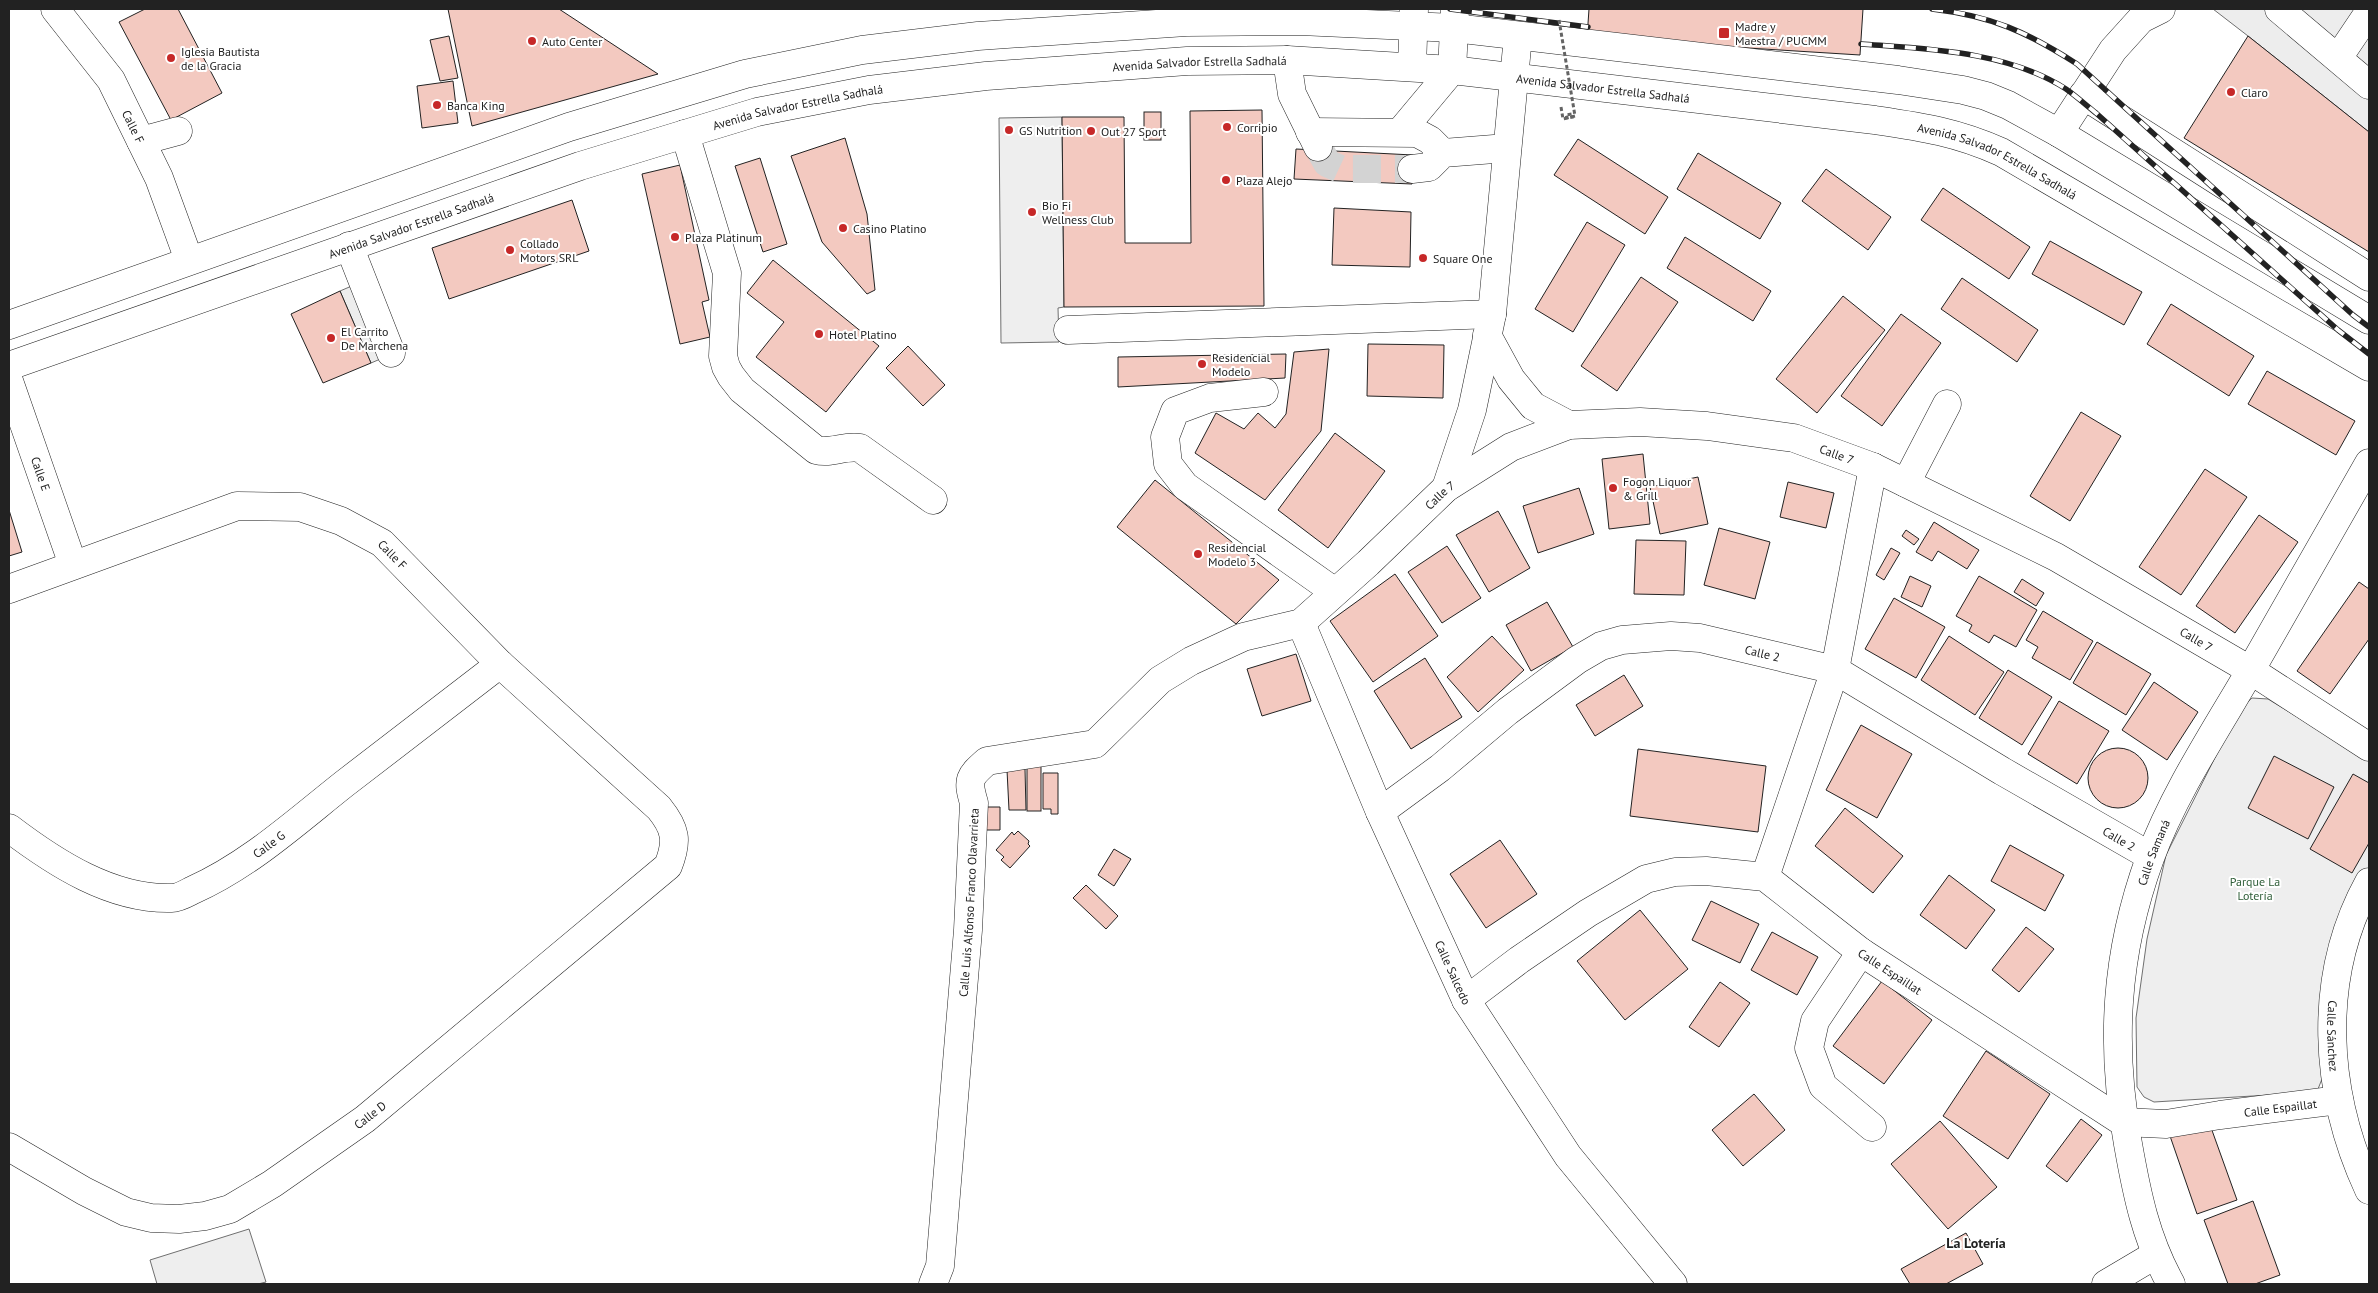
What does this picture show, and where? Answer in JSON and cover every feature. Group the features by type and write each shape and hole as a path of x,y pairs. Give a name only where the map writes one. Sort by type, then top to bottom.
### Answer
{"street":[{"name":"Calle F","path":"55,9 111,80 159,178 189,260"},
{"path":"2060,133 2112,50 2141,19 2160,9"},
{"path":"2287,11 2369,85"},
{"path":"2338,58 2369,12"},
{"path":"1412,67 1414,17"},
{"path":"9,325 569,126 745,74 862,50 978,36 1186,22 1414,17 1455,18 1518,36 1889,78 1964,90 2008,105 2060,133 2369,320"},
{"path":"1402,131 1452,70 1455,18"},
{"path":"1446,488 1472,410 1490,324 1518,36"},
{"path":"1287,60 1292,94 1315,141 1402,131 1417,133 1430,140 1443,153"},
{"name":"Avenida Salvador Estrella Sadhalá","path":"9,366 580,166 757,112 869,90 986,76 1187,61 1287,60 1452,70 1875,120 1941,130 1974,140 2001,152 2369,366"},
{"path":"2083,95 2369,277"},
{"path":"141,141 178,131"},
{"path":"685,134 727,274 723,356 731,376 742,390 816,450 823,452 853,447 860,448 933,500"},
{"path":"1412,169 1421,170 1429,167 1443,153 1507,148"},
{"path":"349,246 391,353"},
{"path":"1068,330 1490,324"},
{"path":"1490,324 1511,379 1533,406 1569,425"},
{"name":"Calle E","path":"9,381 73,565"},
{"path":"1264,392 1210,398 1175,411 1164,436 1168,464 1185,486 1335,592"},
{"path":"1906,483 1948,404"},
{"name":"Calle 7","path":"1301,623 1446,488 1511,447 1569,425 1640,422 1762,432 1794,438 1833,450 1873,467 2056,557 2250,670 2369,747"},
{"name":"Calle Samaná","path":"2171,1284 2155,1255 2131,1170 2119,1090 2118,1002 2123,952 2150,856 2187,779 2369,463"},
{"path":"1466,1000 1519,960 1588,914 1646,879 1675,872 1706,871 1765,877 1835,670 1873,467"},
{"name":"Calle F","path":"9,589 238,506 300,507 341,521 382,543 500,664 658,808 670,822 675,847"},
{"name":"Calle Salcedo","path":"1301,623 1380,812 1466,1000 1568,1156 1673,1284"},
{"name":"Calle Luis Alfonso Franco Olavarrieta","path":"933,1284 940,1266 968,930 974,803 969,786 972,774 987,761 1094,744 1160,680 1191,661 1243,637 1301,623"},
{"name":"Calle 2","path":"1380,812 1440,768 1508,711 1577,660 1601,646 1615,642 1671,636 1700,638 1835,670 2002,771 2150,856"},
{"name":"Calle G","path":"9,828 32,845 112,889 140,897 174,898 219,878 267,844 500,664"},
{"name":"Calle D","path":"9,1147 84,1191 126,1212 151,1218 179,1219 205,1216 230,1209 272,1184 365,1119 668,866 675,847"},
{"name":"Calle Espaillat","path":"1765,877 1862,952 2124,1122 2166,1124 2339,1100"},
{"name":"Calle Sánchez","path":"2369,882 2356,906 2339,960 2333,998 2331,1037 2339,1100 2346,1131 2369,1190"},
{"path":"1862,952 1815,1021 1809,1048 1823,1086 1872,1127"},
{"path":"2106,1284 2155,1255"}],"path":[{"path":"1560,20 1575,116 1567,118 1566,115 1572,114 1573,117 1563,119"}],"green space":[{"name":"Bio Fi Wellness Club","path":"1062,117 1064,307 1058,308 1059,342 1001,343 999,118"},
{"name":"Parque La Lotería","path":"2252,698 2268,699 2369,761 2369,867 2351,898 2324,1074 2318,1089 2302,1093 2154,1102 2144,1097 2137,1087 2136,1018 2147,939 2166,855 2239,710"},
{"path":"249,1229 266,1282 258,1284 157,1284 150,1260"}],"shaded area":[{"path":"2213,9 2369,9 2369,132 2248,36"},
{"path":"354,285 385,357 371,363 340,291"}],"building":[{"name":"Iglesia Bautista de la Gracia","path":"145,9 178,9 222,93 171,120 119,22"},
{"name":"Auto Center","path":"448,9 559,9 658,74 472,126"},
{"name":"Madre y Maestra / PUCMM","path":"1589,9 1863,9 1860,55 1587,38"},
{"path":"449,36 458,78 440,81 430,40"},
{"path":"2248,36 2369,132 2369,252 2184,138"},
{"name":"Banca King","path":"453,81 458,123 422,128 417,86"},
{"name":"Plaza Alejo","path":"1262,110 1264,306 1064,307 1062,117 1124,117 1125,243 1191,243 1190,111"},
{"path":"1144,112 1161,112 1161,140 1144,140"},
{"name":"Casino Platino","path":"845,138 867,214 875,290 867,294 822,242 791,156"},
{"path":"1578,139 1668,197 1645,234 1554,175"},
{"path":"1296,149 1413,155 1412,184 1294,179"},
{"path":"1698,153 1781,203 1760,239 1677,189"},
{"name":"Plaza Platinum","path":"760,158 787,244 763,252 735,166"},
{"name":"Plaza Platinum","path":"680,165 709,300 702,302 710,337 680,344 642,174"},
{"path":"1826,169 1891,217 1868,250 1802,201"},
{"path":"1943,188 2030,247 2009,279 1921,220"},
{"name":"Collado Motors SRL","path":"572,200 589,251 449,299 432,248"},
{"path":"1334,208 1411,212 1410,267 1332,265"},
{"path":"1587,222 1625,245 1573,332 1535,309"},
{"path":"1685,237 1771,291 1753,321 1667,268"},
{"path":"2050,241 2142,292 2124,325 2032,274"},
{"name":"Hotel Platino","path":"773,260 879,346 826,412 756,357 784,322 747,293"},
{"path":"1641,277 1678,302 1617,391 1581,366"},
{"path":"1962,278 2038,330 2017,362 1941,309"},
{"name":"El Carrito De Marchena","path":"340,291 371,363 323,383 291,314"},
{"path":"1843,296 1885,330 1817,413 1776,379"},
{"path":"2171,304 2254,356 2229,396 2147,344"},
{"path":"1901,314 1941,343 1882,426 1841,396"},
{"path":"1368,344 1444,345 1443,398 1367,396"},
{"path":"908,346 945,385 923,406 886,368"},
{"path":"1329,349 1321,431 1265,500 1195,453 1216,413 1244,429 1258,413 1275,428 1286,414 1294,352"},
{"name":"Residencial Modelo","path":"1286,354 1285,378 1118,387 1118,357"},
{"path":"2267,371 2355,421 2336,455 2248,404"},
{"path":"2081,412 2121,436 2070,521 2030,496"},
{"path":"1335,433 1385,471 1328,548 1278,510"},
{"path":"1643,454 1650,524 1609,529 1602,459"},
{"path":"2205,469 2247,497 2181,595 2139,567"},
{"path":"1698,477 1708,524 1660,534 1650,487"},
{"name":"Residencial Modelo 3","path":"1155,480 1279,580 1236,624 1117,527"},
{"path":"1788,482 1834,493 1826,528 1780,517"},
{"path":"1579,488 1594,534 1538,553 1523,506"},
{"path":"9,510 22,552 9,556"},
{"path":"1498,511 1530,568 1489,592 1456,535"},
{"path":"2259,515 2298,542 2235,633 2196,606"},
{"path":"1934,522 1979,550 1967,569 1938,551 1932,561 1916,552"},
{"path":"1719,528 1770,542 1755,599 1704,585"},
{"path":"1906,530 1919,539 1914,545 1902,536"},
{"path":"1636,540 1686,541 1684,595 1634,594"},
{"path":"1447,546 1481,598 1442,623 1408,572"},
{"path":"1891,548 1900,553 1884,580 1876,575"},
{"path":"1395,574 1438,636 1373,682 1330,621"},
{"path":"1910,576 1931,586 1922,607 1901,597"},
{"path":"1979,576 2037,610 2016,647 1994,635 1989,643 1969,631 1972,625 1956,616"},
{"path":"2022,579 2044,593 2036,606 2014,592"},
{"path":"2359,582 2369,589 2369,639 2330,694 2297,671"},
{"path":"1894,598 1945,627 1916,678 1865,649"},
{"path":"1547,602 1573,647 1531,671 1506,625"},
{"path":"2043,611 2093,641 2070,680 2032,658 2038,647 2026,640"},
{"path":"1492,636 1524,670 1478,712 1447,677"},
{"path":"1949,636 2004,672 1975,715 1921,680"},
{"path":"2097,642 2151,674 2126,715 2073,683"},
{"path":"1296,654 1311,701 1262,716 1247,669"},
{"path":"1425,658 1462,717 1411,749 1374,691"},
{"path":"2008,670 2052,697 2022,745 1979,718"},
{"path":"1624,675 1643,706 1595,736 1576,705"},
{"path":"2154,682 2198,712 2167,760 2122,730"},
{"path":"2059,701 2109,731 2077,784 2028,754"},
{"path":"1861,725 1912,754 1877,818 1826,790"},
{"path":"2112,748 2124,748 2140,756 2146,766 2148,778 2146,790 2140,800 2124,808 2112,808 2096,800 2088,784 2088,772 2096,756"},
{"path":"1638,749 1766,766 1758,832 1630,816"},
{"path":"2274,756 2334,787 2308,839 2248,808"},
{"path":"1027,766 1041,766 1041,811 1027,811"},
{"path":"1025,769 1026,810 1009,810 1007,770"},
{"path":"1043,773 1058,773 1058,814 1051,814 1051,809 1043,809"},
{"path":"2353,774 2369,783 2369,843 2352,873 2310,849"},
{"path":"985,807 1000,807 1000,830 984,830"},
{"path":"1845,808 1903,856 1873,893 1815,846"},
{"path":"1018,831 1029,841 1028,844 1030,846 1010,868 1001,860 1004,857 996,850 1012,832 1014,835"},
{"path":"1500,840 1537,894 1486,928 1450,874"},
{"path":"2010,845 2064,875 2045,911 1991,881"},
{"path":"1114,849 1131,859 1114,886 1098,875"},
{"path":"1949,875 1995,910 1966,949 1920,915"},
{"path":"1086,885 1118,916 1106,929 1073,898"},
{"path":"1711,901 1759,924 1740,963 1692,940"},
{"path":"1640,910 1688,969 1625,1020 1577,961"},
{"path":"2026,927 2054,949 2019,992 1992,970"},
{"path":"1772,932 1818,957 1797,995 1751,970"},
{"path":"1882,981 1932,1020 1884,1084 1833,1046"},
{"path":"1720,982 1750,1003 1719,1047 1689,1027"},
{"path":"1986,1051 2050,1094 2008,1159 1943,1116"},
{"path":"1754,1094 1785,1130 1743,1166 1712,1130"},
{"path":"2081,1119 2102,1135 2067,1182 2046,1166"},
{"path":"1940,1121 1997,1187 1948,1229 1891,1164"},
{"path":"2209,1122 2237,1200 2197,1214 2170,1136"},
{"path":"2253,1201 2280,1275 2255,1284 2228,1284 2204,1220"},
{"path":"1966,1233 1983,1264 1946,1284 1910,1284 1901,1269"}],"tunnel":[{"path":"1320,150 1327,163 1340,169 1412,169"}],"railway":[{"path":"1450,9 1588,27"},
{"path":"1932,9 1973,16 2008,27 2042,43 2077,64 2353,315 2369,327"},
{"path":"1861,44 1940,50 1993,59 2043,76 2066,89 2096,113 2338,330 2369,354"}],"place":[{"name":"Madre y Maestra / PUCMM","path":"1724,33"},
{"name":"Auto Center","path":"532,41"},
{"name":"Iglesia Bautista de la Gracia","path":"171,58"},
{"name":"Claro","path":"2231,92"},
{"name":"Banca King","path":"437,105"},
{"name":"Corripio","path":"1227,127"},
{"name":"GS Nutrition","path":"1009,130"},
{"name":"Out 27 Sport","path":"1091,131"},
{"name":"Plaza Alejo","path":"1226,180"},
{"name":"Bio Fi Wellness Club","path":"1032,212"},
{"name":"Casino Platino","path":"843,228"},
{"name":"Plaza Platinum","path":"675,237"},
{"name":"Collado Motors SRL","path":"510,250"},
{"name":"Square One","path":"1423,258"},
{"name":"Hotel Platino","path":"819,334"},
{"name":"El Carrito De Marchena","path":"331,338"},
{"name":"Residencial Modelo","path":"1202,364"},
{"name":"Fogon Liquor & Grill","path":"1613,488"},
{"name":"Residencial Modelo 3","path":"1198,554"}],"district":[{"name":"La Lotería","path":"1976,1243"}]}
